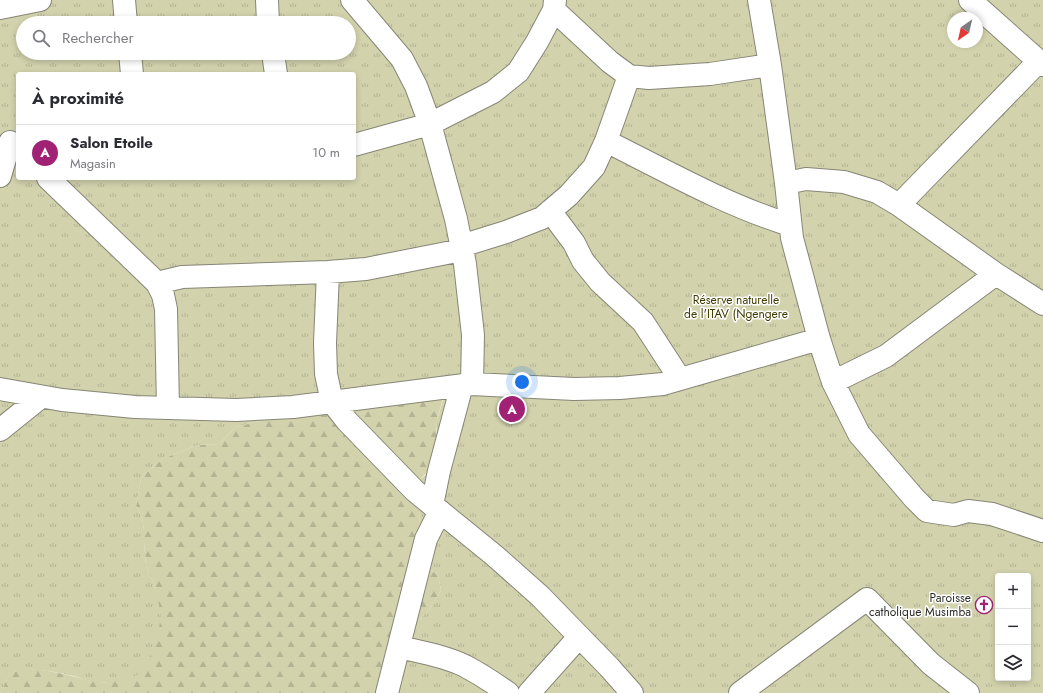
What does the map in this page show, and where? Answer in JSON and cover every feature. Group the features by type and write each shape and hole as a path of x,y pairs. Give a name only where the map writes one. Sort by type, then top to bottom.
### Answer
{"street":[{"path":"0,8 40,0"},
{"path":"124,0 125,16"},
{"path":"267,0 268,16"},
{"path":"352,0 402,59 416,86 430,124 456,219 469,294 473,335 467,385 439,471 436,508 426,539 387,693"},
{"path":"759,0 770,65 792,238 819,339 833,382 859,434 927,511 954,515 968,510 992,514 1043,531"},
{"path":"899,205 1041,64 970,0"},
{"path":"356,144 430,124 493,92 518,72 537,42 555,5 610,62 629,76 649,78 702,74 770,65"},
{"path":"131,60 132,72"},
{"path":"274,60 276,72"},
{"path":"157,283 182,277 328,272 366,269 461,248 542,218 569,195 594,167 606,141 629,76"},
{"path":"606,141 699,188 762,216 790,225"},
{"path":"0,176 9,142"},
{"path":"786,183 806,179 844,182 877,192 899,205 996,274 1041,299"},
{"path":"50,180 157,283 163,295 166,308 168,408"},
{"path":"550,211 574,243 583,261 600,282 643,322 680,379"},
{"path":"328,272 325,358 326,374 332,402 347,421 409,485 495,556 540,596 609,667 632,693"},
{"path":"833,382 886,356 996,274"},
{"path":"0,389 62,400 135,407 236,410 293,407 467,385 582,389 620,388 663,384 819,339"},
{"path":"0,430 41,397"},
{"path":"740,693 867,598 931,664 968,693"},
{"path":"529,693 579,637"},
{"path":"399,647 426,653 464,666 494,683 508,693"}],"green space":[{"name":"Réserve naturelle de l'ITAV (Ngengere","path":"0,0 1043,0 1043,693 377,693 411,629 430,608 441,590 438,575 417,560 415,538 420,524 419,510 412,502 408,493 419,479 425,476 432,463 436,444 437,420 443,400 443,394 373,403 255,422 236,427 219,444 198,445 162,459 141,479 136,506 142,517 146,566 156,589 161,616 156,645 140,674 118,681 101,683 71,675 42,670 23,670 10,675 2,692 0,693"},
{"path":"443,394 438,414 433,461 430,468 419,479 412,502 419,510 420,524 415,538 417,560 438,575 441,590 430,608 411,629 377,693 1,693 9,676 19,670 43,670 106,683 156,589 146,566 142,517 136,506 141,479 162,459 198,445 219,444 236,427 255,422 373,403"}],"place":[{"name":"Salon Etoile","path":"512,409"},
{"name":"Paroisse catholique Musimba","path":"984,605"}]}
